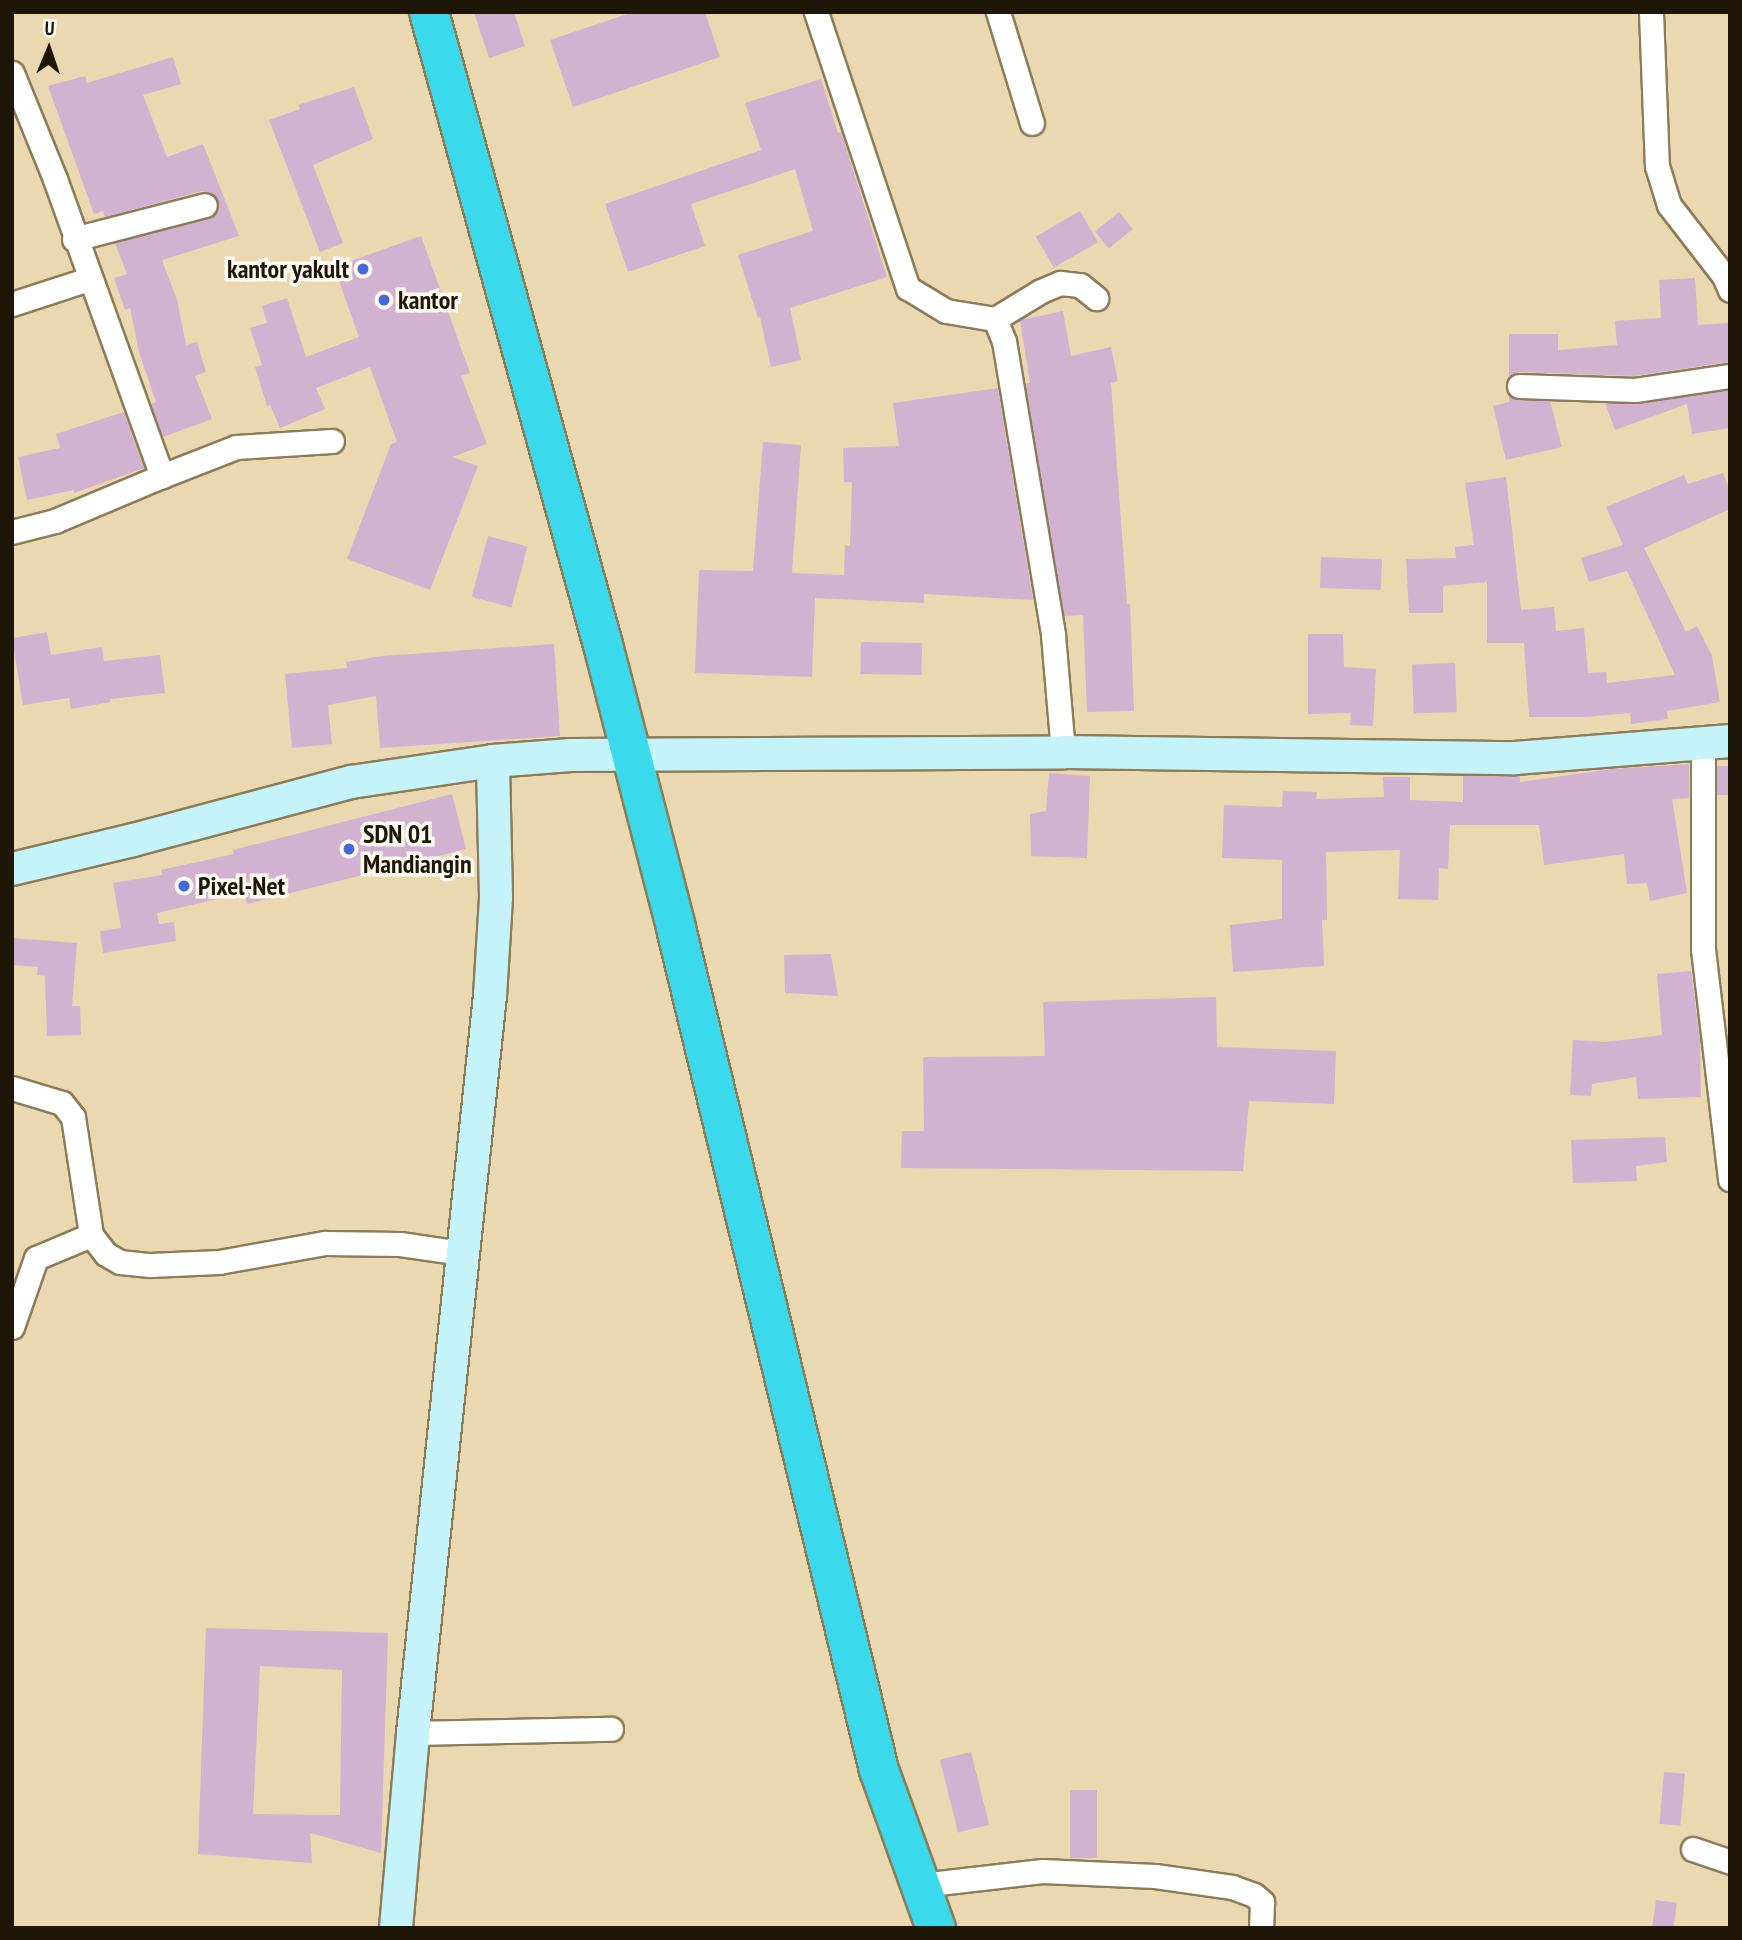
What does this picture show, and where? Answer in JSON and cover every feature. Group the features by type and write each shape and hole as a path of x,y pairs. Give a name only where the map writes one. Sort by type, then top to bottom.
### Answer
{"highway":[{"path":"429,12 677,928 842,1625 879,1770 936,1928"}],"street":[{"path":"816,12 908,288 925,302 946,311 995,319 1041,291 1060,283 1080,285 1096,298"},
{"path":"998,12 1032,123"},
{"path":"1651,12 1657,166 1669,205 1724,276 1730,290"},
{"path":"12,73 55,180 74,239 162,476"},
{"path":"74,239 205,205"},
{"path":"12,304 89,278"},
{"path":"995,319 1004,341 1050,622 1063,752"},
{"path":"1519,386 1635,390 1730,376"},
{"path":"12,532 55,522 236,447 332,441"},
{"path":"12,869 133,841 351,782 493,761 571,755 1063,752 1515,758 1717,742 1703,949 1720,986 1730,1179"},
{"path":"396,1928 413,1733 480,1100 496,897 493,761"},
{"path":"12,1088 62,1103 73,1117 91,1236 106,1254 120,1262 150,1265 219,1262 326,1243 400,1244 462,1253"},
{"path":"12,1327 36,1258 91,1236"},
{"path":"413,1733 611,1729"},
{"path":"1693,1849 1730,1862"},
{"path":"921,1885 1042,1871 1155,1876 1232,1886 1254,1895 1262,1902 1261,1928"}],"building":[{"path":"474,12 514,12 525,46 489,58"},
{"path":"633,12 705,12 720,57 573,107 550,40"},
{"path":"173,57 181,84 143,95 167,157 203,144 239,236 162,260 177,300 186,345 197,342 206,372 195,376 212,419 163,437 151,404 156,402 139,352 130,308 125,310 114,278 127,274 115,243 209,218 218,209 218,201 214,195 202,191 105,217 103,211 94,214 48,86 85,76 87,83"},
{"path":"821,79 838,133 841,132 887,277 790,308 801,360 771,367 760,317 758,318 738,255 813,231 795,169 691,204 705,246 628,272 605,204 761,150 745,103"},
{"path":"354,87 373,139 313,165 343,243 320,252 269,120 300,109 298,105"},
{"path":"1080,211 1098,242 1054,268 1036,237"},
{"path":"1119,212 1133,229 1109,249 1095,232"},
{"path":"421,236 470,373 461,376 487,444 452,457 478,466 430,590 347,559 391,444 397,442 370,367 316,388 325,409 280,428 270,405 267,406 255,367 262,365 250,328 267,323 262,306 287,298 306,357 359,337 334,267"},
{"path":"1695,278 1698,325 1730,323 1730,362 1634,376 1519,372 1509,377 1509,334 1558,334 1558,350 1617,345 1615,321 1661,318 1659,280"},
{"path":"1063,311 1071,356 1111,347 1118,381 1111,383 1127,604 1130,604 1134,711 1087,712 1083,615 1064,616 1025,384 1030,383 1020,320"},
{"path":"998,388 1033,600 924,594 924,603 815,598 812,677 695,673 699,570 753,571 763,442 801,445 792,573 844,575 845,545 850,546 852,482 844,482 843,448 899,446 893,403"},
{"path":"1730,390 1730,428 1692,434 1687,404 1615,430 1605,403 1637,404"},
{"path":"1509,395 1519,400 1550,401 1562,447 1506,460 1493,406 1509,402"},
{"path":"124,412 144,468 74,493 74,490 27,500 18,457 60,448 56,434"},
{"path":"1723,473 1730,491 1730,509 1644,548 1686,632 1697,626 1712,656 1720,702 1667,711 1668,719 1631,724 1630,713 1585,717 1529,717 1524,643 1487,643 1487,582 1443,586 1443,613 1409,613 1406,559 1456,558 1455,547 1474,545 1465,483 1506,477 1521,610 1554,607 1556,631 1584,628 1588,673 1606,672 1607,683 1675,675 1627,571 1589,582 1581,558 1623,545 1606,507 1684,475 1688,484"},
{"path":"488,536 528,547 511,607 472,597"},
{"path":"1321,557 1382,559 1381,590 1320,588"},
{"path":"47,632 51,655 102,647 104,661 160,655 165,693 110,699 111,702 71,709 69,698 23,705 12,638"},
{"path":"1308,634 1343,634 1344,667 1376,669 1373,726 1350,725 1351,713 1308,714"},
{"path":"861,642 922,643 921,675 860,674"},
{"path":"554,644 560,736 380,748 376,696 328,705 332,744 292,748 285,674 347,668 346,662 382,656"},
{"path":"1455,663 1457,712 1414,713 1412,665"},
{"path":"1689,764 1689,798 1672,799 1687,893 1650,901 1647,883 1627,884 1624,854 1544,865 1539,825 1450,825 1448,869 1439,868 1438,900 1398,899 1400,850 1326,852 1327,920 1322,920 1324,966 1233,972 1230,925 1282,919 1282,860 1222,858 1224,805 1282,807 1283,791 1317,792 1316,799 1384,797 1383,777 1410,777 1410,800 1463,802 1463,776 1520,776 1520,782 1612,769"},
{"path":"1717,766 1730,766 1730,795 1717,795"},
{"path":"1049,773 1090,776 1087,858 1031,856 1030,814 1046,811"},
{"name":"SDN 01 Mandiangin","path":"452,794 466,849 247,904 244,893 157,913 159,924 174,922 176,941 103,953 100,931 121,928 113,883 162,875 161,870 234,854 233,850"},
{"path":"12,938 77,943 72,1006 80,1006 81,1035 47,1036 45,976 37,975 38,967 12,965"},
{"path":"831,954 838,996 785,993 784,955"},
{"path":"1691,971 1700,1040 1701,1097 1638,1099 1636,1077 1592,1084 1591,1096 1570,1095 1573,1040 1606,1042 1662,1035 1657,974"},
{"path":"1216,997 1217,1047 1336,1051 1334,1104 1249,1101 1243,1171 901,1168 902,1131 924,1131 923,1057 1045,1056 1043,1002"},
{"path":"1665,1137 1667,1162 1636,1166 1637,1181 1573,1183 1571,1140"},
{"path":"206,1628 388,1633 381,1853 310,1833 312,1863 198,1854","holes":["260,1666 342,1670 340,1815 253,1814"]},
{"path":"971,1752 989,1825 958,1833 940,1760"},
{"path":"1664,1772 1685,1774 1680,1826 1659,1824"},
{"path":"1070,1790 1097,1790 1097,1858 1070,1858"},
{"path":"1656,1900 1677,1903 1673,1928 1652,1928"}],"place":[{"name":"kantor yakult","path":"363,269"},
{"name":"kantor","path":"384,300"},
{"name":"SDN 01 Mandiangin","path":"349,849"},
{"name":"Pixel-Net","path":"184,886"}]}
